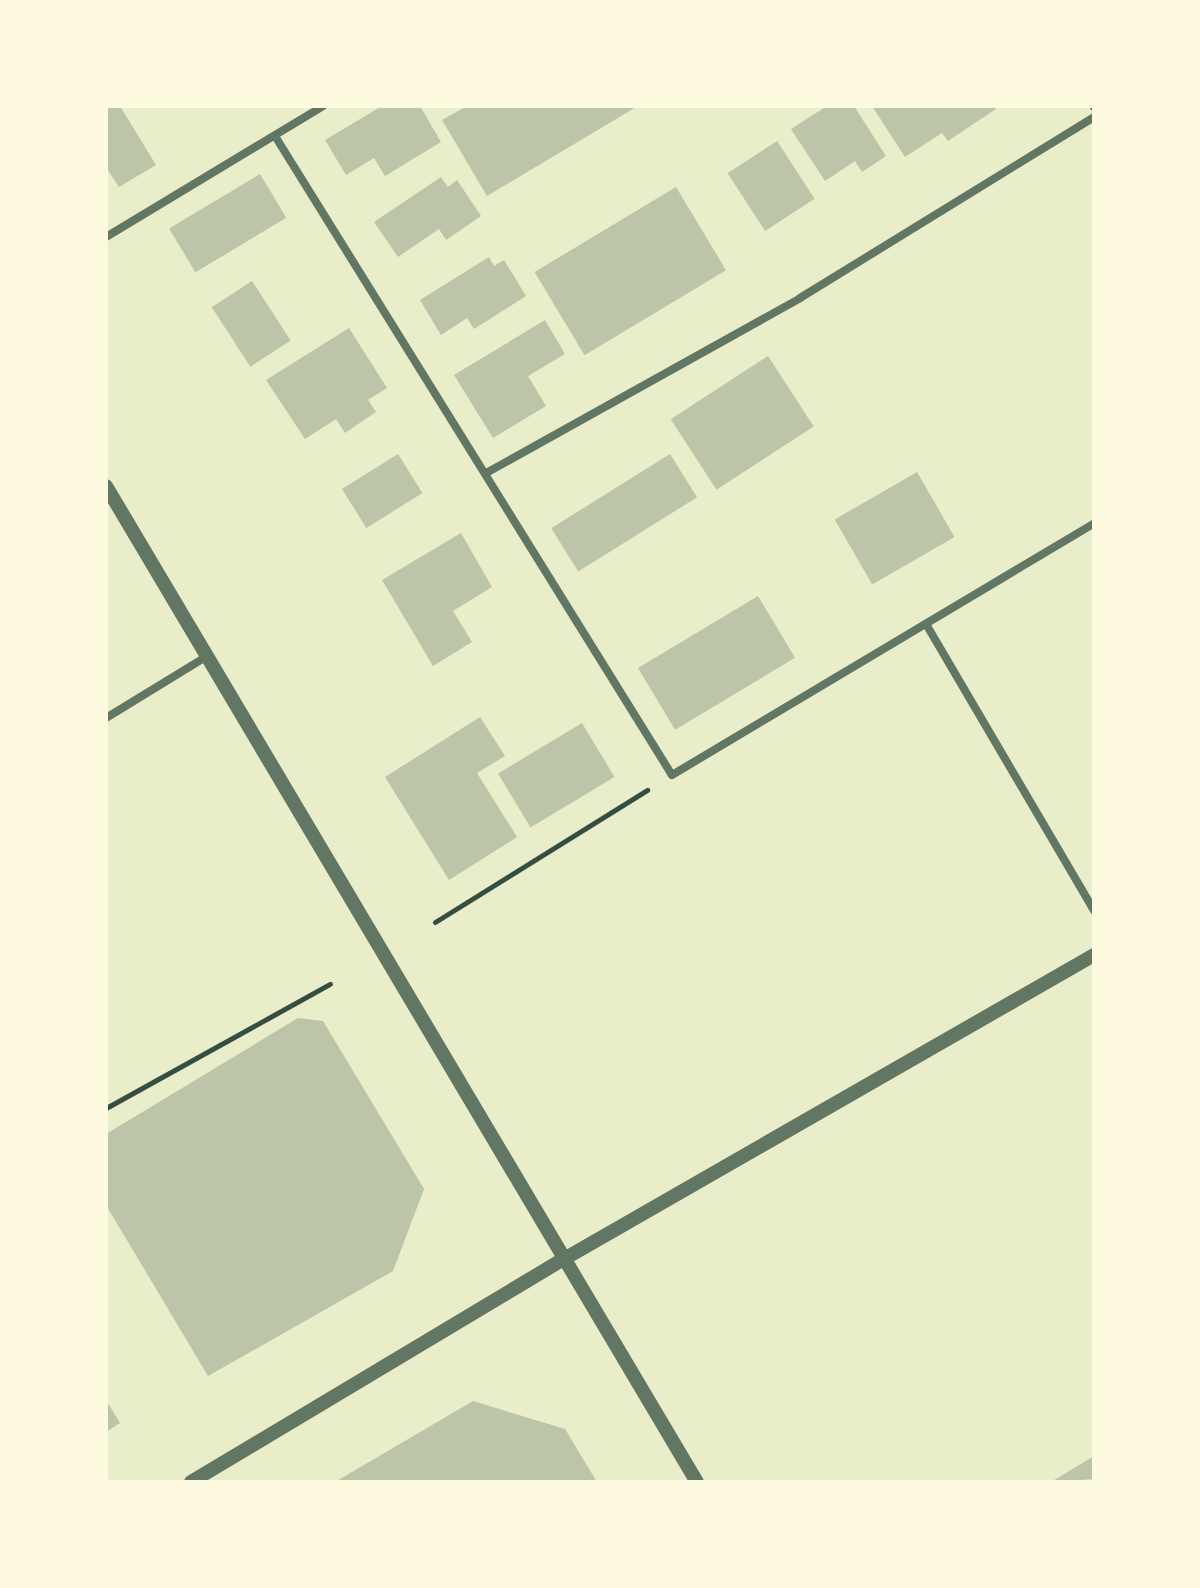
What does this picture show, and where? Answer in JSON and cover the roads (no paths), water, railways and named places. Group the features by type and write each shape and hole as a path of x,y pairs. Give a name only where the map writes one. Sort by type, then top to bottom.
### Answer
{"street":[{"path":"106,237 323,106"},
{"path":"488,472 800,298 1094,117"},
{"path":"275,136 488,472 672,775 1094,523"},
{"path":"106,486 697,1482"},
{"path":"926,624 1094,910"},
{"path":"106,718 207,656"},
{"path":"191,1482 564,1259 1094,955"}]}
